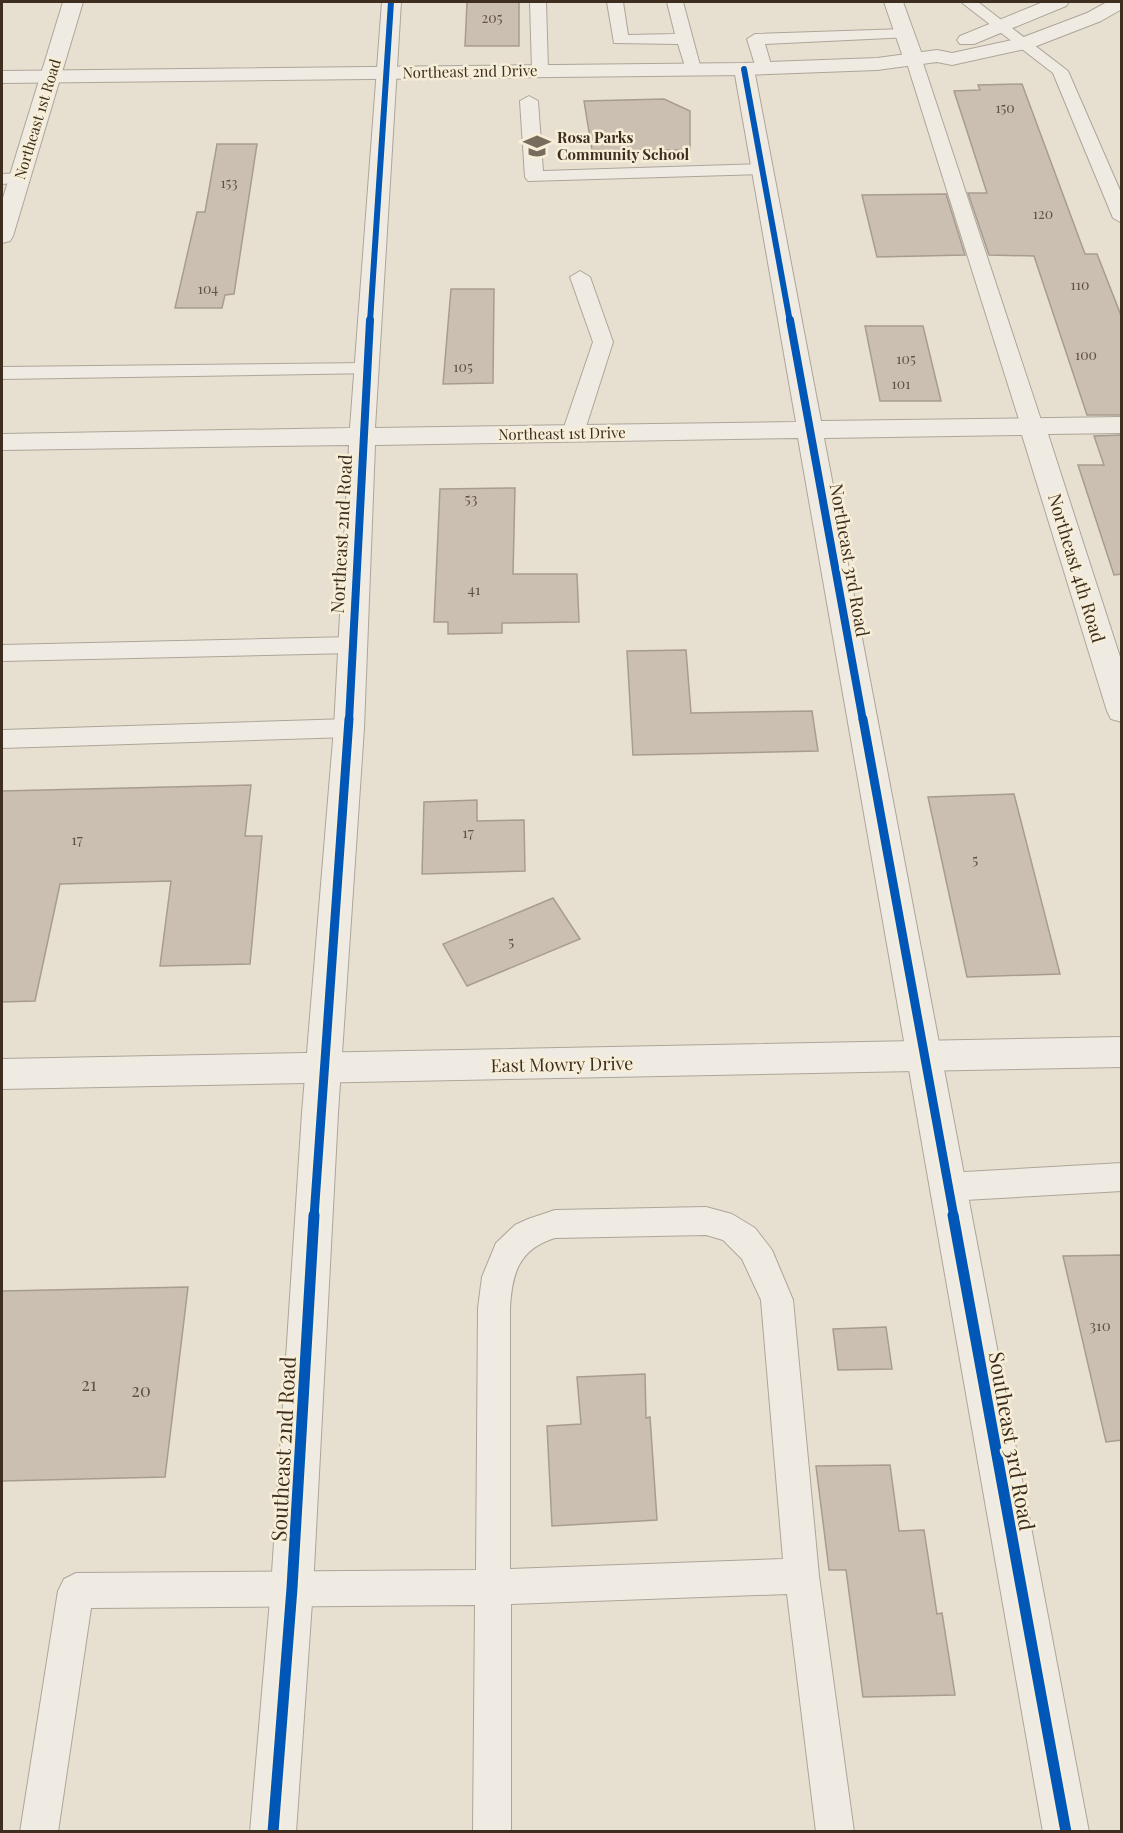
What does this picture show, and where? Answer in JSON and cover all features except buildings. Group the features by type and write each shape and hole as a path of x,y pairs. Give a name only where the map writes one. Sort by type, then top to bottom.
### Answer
{"street":[{"name":"Northeast 1st Road","path":"2,236 10,178 50,76 73,2"},
{"name":"Northeast 2nd Road","path":"323,1068 349,728 362,437 391,2"},
{"path":"893,2 914,60"},
{"name":"Northeast 2nd Drive","path":"937,57 944,49 1059,2"},
{"name":"Northeast 2nd Drive","path":"2,77 754,68 937,57 952,59 1027,43 1094,17 1120,2"},
{"name":"Northeast 3rd Road","path":"754,68 763,169 923,1057"},
{"name":"Northeast 1st Drive","path":"2,442 1122,425"},
{"name":"Northeast 4th Road","path":"1032,426 1122,711"},
{"name":"East Mowry Drive","path":"2,1074 1122,1052"},
{"name":"Southeast 3rd Road","path":"923,1057 1066,1832"},
{"name":"Southeast 2nd Road","path":"273,1832 292,1588 323,1068"}],"lane":[{"path":"538,2 540,70"},
{"path":"615,2 620,40 685,39"},
{"path":"675,2 693,69"},
{"path":"969,2 1004,25 1060,70 1122,218"},
{"path":"754,68 754,39 904,34"},
{"path":"914,60 1032,426"},
{"path":"529,101 534,177 763,169"},
{"path":"1101,165 1122,165"},
{"path":"573,433 603,342 580,277"},
{"path":"2,373 368,369"},
{"path":"2,653 352,645"},
{"path":"2,739 349,728"},
{"path":"947,1187 1122,1177"},
{"path":"492,1832 491,1587 495,1286 499,1266 510,1247 534,1230 555,1224 720,1222 743,1235 754,1249 769,1277 777,1300 802,1576 835,1832"},
{"path":"39,1832 75,1591 491,1587 802,1576"}],"cycle path":[{"path":"273,1832 292,1588 320,1113 349,728 362,437 391,2"},
{"path":"744,69 1066,1832"}],"place":[{"name":"Rosa Parks Community School","path":"537,146"}]}
